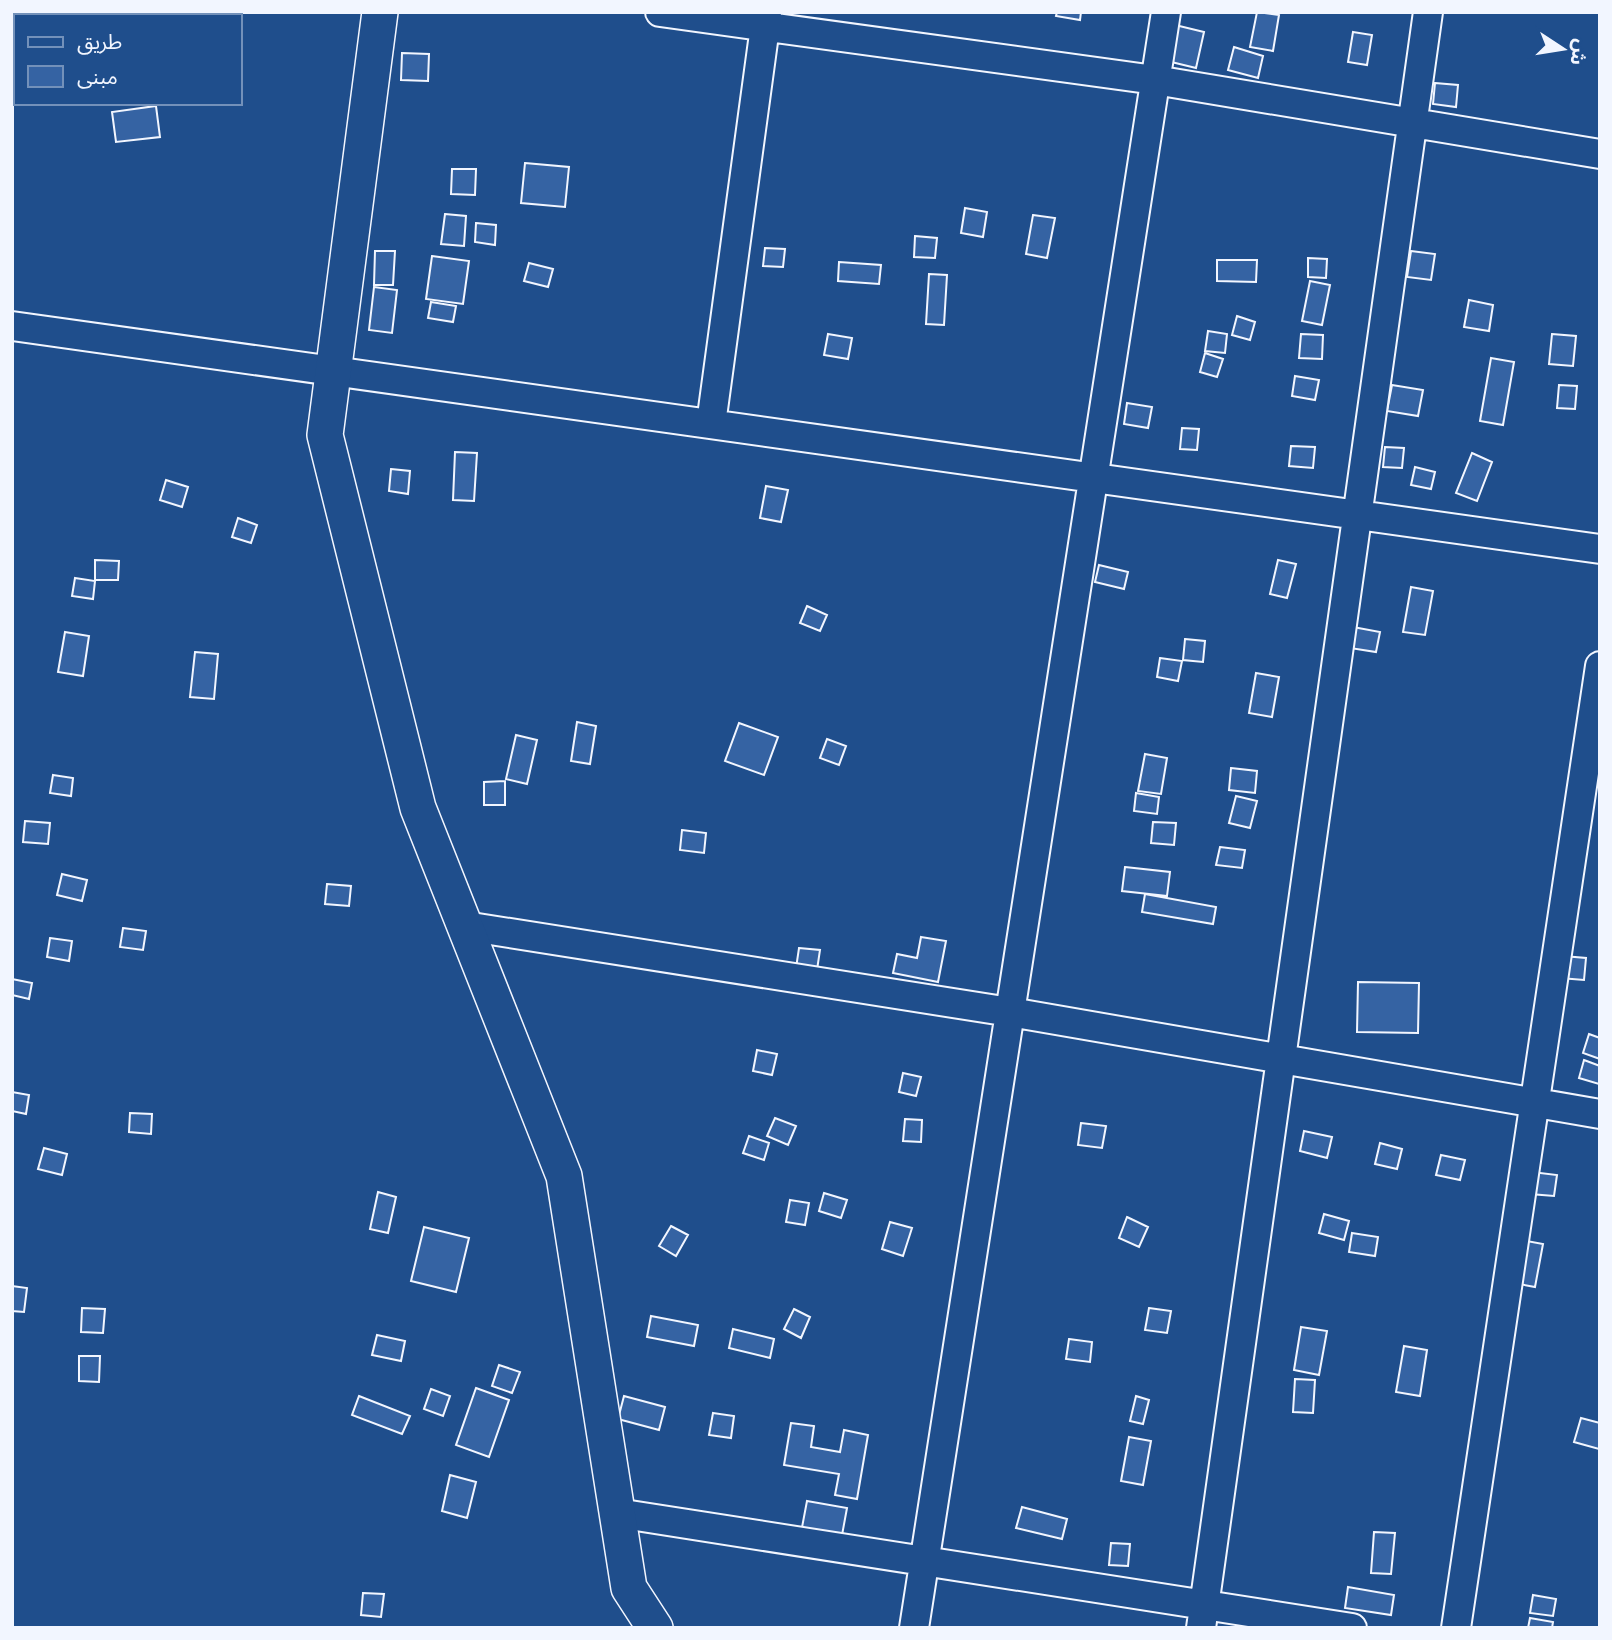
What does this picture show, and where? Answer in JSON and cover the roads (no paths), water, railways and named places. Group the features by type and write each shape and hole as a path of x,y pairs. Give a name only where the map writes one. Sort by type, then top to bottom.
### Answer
{"street":[{"path":"380,12 325,435 418,808 564,1175 629,1588 655,1628"},
{"path":"660,12 766,20 1156,80 1600,154"},
{"path":"914,1628 1166,12"},
{"path":"1203,1616 1428,12"},
{"path":"711,424 766,20"},
{"path":"12,327 1600,549"},
{"path":"1456,1628 1600,666"},
{"path":"465,926 1010,1012 1600,1114"},
{"path":"617,1513 925,1561 1203,1616 1352,1628"}]}
